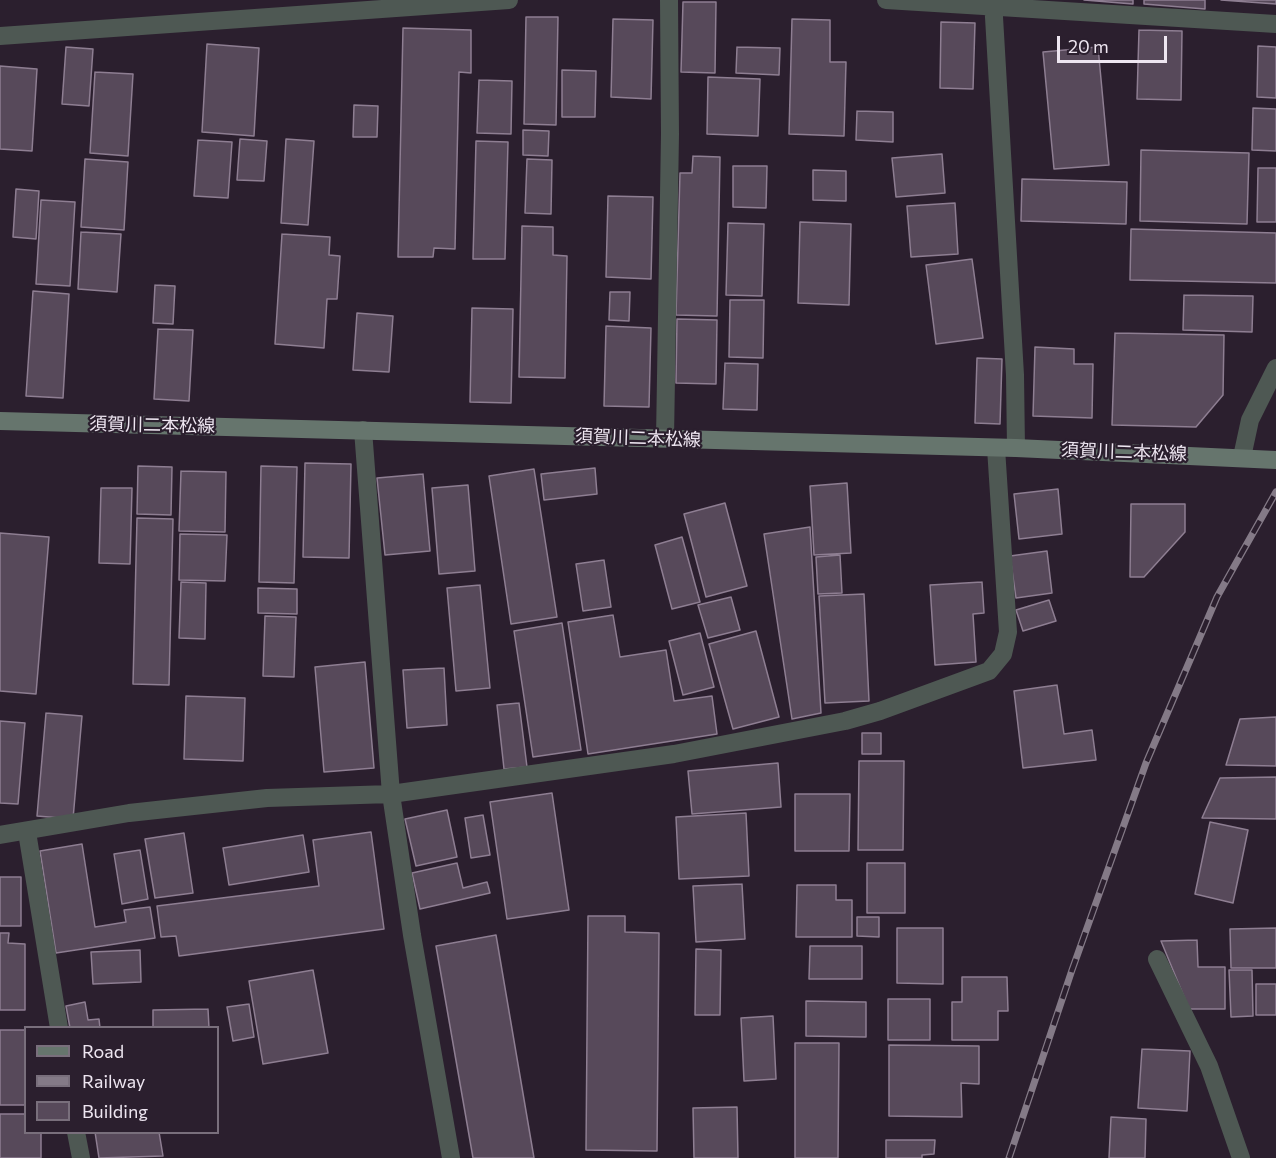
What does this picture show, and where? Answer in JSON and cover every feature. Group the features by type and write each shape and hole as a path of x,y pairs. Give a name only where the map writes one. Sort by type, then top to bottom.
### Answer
{"main road":[{"name":"須賀川二本松線","path":"0,421 1016,448 1276,460"}],"street":[{"path":"0,36 310,6 508,0"},
{"path":"665,438 670,134 669,0"},
{"path":"886,0 993,4 1276,24"},
{"path":"993,4 1015,375 1016,448"},
{"path":"1242,457 1250,420 1276,368"},
{"path":"363,430 391,794 412,935 451,1158"},
{"path":"0,835 129,813 267,798 391,794 674,754 804,731 880,711 989,671 1003,654 1008,632 996,448"},
{"path":"27,832 59,1026"},
{"path":"1157,959 1209,1066 1241,1158"},
{"path":"76,1134 81,1158"}],"building":[{"path":"1084,0 1133,0 1133,4"},
{"path":"1144,0 1205,0 1205,9 1144,4"},
{"path":"1221,0 1276,0 1276,4"},
{"path":"683,2 716,2 715,73 681,72"},
{"path":"526,17 558,17 556,125 524,124"},
{"path":"613,19 653,20 651,99 611,97"},
{"path":"792,19 830,20 830,62 846,62 844,136 789,134"},
{"path":"941,22 975,23 973,89 940,88"},
{"path":"403,28 471,30 471,73 459,72 455,249 434,248 433,257 398,257"},
{"path":"1139,30 1182,31 1181,100 1137,99"},
{"path":"207,44 259,48 254,136 202,132"},
{"path":"1258,46 1276,47 1276,98 1257,97"},
{"path":"66,47 93,49 89,106 62,104"},
{"path":"737,47 780,48 779,75 736,73"},
{"path":"1098,47 1109,165 1054,169 1043,52"},
{"path":"0,66 37,69 32,151 0,149"},
{"path":"562,70 596,71 595,117 562,117"},
{"path":"95,72 133,74 128,156 90,153"},
{"path":"708,77 760,79 758,136 707,134"},
{"path":"479,80 512,81 511,134 477,133"},
{"path":"354,105 378,106 377,137 353,137"},
{"path":"1253,108 1276,109 1276,151 1252,150"},
{"path":"857,111 893,112 893,142 856,140"},
{"path":"523,130 549,131 548,156 523,155"},
{"path":"240,139 267,141 264,181 237,180"},
{"path":"286,139 314,141 308,225 281,223"},
{"path":"198,140 232,142 228,198 194,196"},
{"path":"476,141 508,142 505,259 473,259"},
{"path":"1141,150 1249,153 1247,224 1140,221"},
{"path":"942,154 945,193 896,197 892,158"},
{"path":"693,156 720,157 717,316 676,315 680,173 692,173"},
{"path":"85,159 128,162 124,230 81,227"},
{"path":"527,159 552,160 551,214 525,213"},
{"path":"733,166 767,166 766,208 733,207"},
{"path":"1258,168 1276,168 1276,222 1257,222"},
{"path":"813,170 846,171 846,201 813,200"},
{"path":"1022,179 1127,182 1126,224 1021,221"},
{"path":"16,189 39,191 36,239 13,237"},
{"path":"608,196 653,197 651,279 606,277"},
{"path":"41,200 75,202 70,286 36,284"},
{"path":"955,203 958,254 911,257 907,206"},
{"path":"800,222 851,224 849,305 798,303"},
{"path":"728,223 764,224 762,296 726,295"},
{"path":"522,226 553,227 553,255 567,256 565,378 519,377"},
{"path":"1131,229 1276,233 1276,283 1130,280"},
{"path":"81,232 121,234 117,292 78,289"},
{"path":"282,234 330,237 329,255 340,256 337,299 327,299 324,348 275,344"},
{"path":"972,259 983,338 936,344 926,265"},
{"path":"155,285 175,286 173,324 153,323"},
{"path":"33,291 69,294 63,398 26,396"},
{"path":"610,292 630,292 629,321 609,320"},
{"path":"1184,295 1253,296 1252,332 1183,330"},
{"path":"730,300 764,300 763,358 729,357"},
{"path":"472,308 513,309 511,403 470,402"},
{"path":"357,313 393,316 389,372 353,370"},
{"path":"677,319 717,320 716,384 676,383"},
{"path":"606,326 651,328 649,407 604,406"},
{"path":"158,329 193,330 189,401 154,399"},
{"path":"1115,333 1224,335 1223,395 1196,427 1112,425"},
{"path":"1035,347 1074,349 1074,364 1093,364 1092,418 1033,416"},
{"path":"977,358 1002,359 1000,424 975,423"},
{"path":"725,363 758,364 757,410 723,409"},
{"path":"305,463 351,464 349,558 303,557"},
{"path":"138,466 172,467 171,515 137,514"},
{"path":"261,466 297,467 294,583 259,582"},
{"path":"595,468 597,494 544,500 541,474"},
{"path":"534,469 557,617 511,624 489,476"},
{"path":"181,471 226,472 225,532 179,531"},
{"path":"423,474 430,551 385,555 377,478"},
{"path":"847,483 851,553 814,555 810,486"},
{"path":"468,485 475,571 439,574 432,488"},
{"path":"101,488 132,488 130,564 99,563"},
{"path":"1058,489 1062,534 1019,539 1014,494"},
{"path":"725,503 747,586 706,597 684,514"},
{"path":"1131,504 1185,504 1185,532 1144,577 1130,577"},
{"path":"137,518 173,519 169,685 133,684"},
{"path":"810,527 821,713 792,719 764,534"},
{"path":"0,533 49,537 36,694 0,691"},
{"path":"180,534 227,535 225,581 179,580"},
{"path":"682,537 700,602 672,609 655,545"},
{"path":"1047,551 1052,593 1016,598 1010,556"},
{"path":"840,555 842,593 818,594 816,557"},
{"path":"604,560 611,607 583,611 576,564"},
{"path":"181,582 206,583 205,639 179,638"},
{"path":"982,582 984,613 973,614 976,662 935,665 930,585"},
{"path":"480,585 490,688 456,691 447,588"},
{"path":"258,588 297,589 297,614 258,613"},
{"path":"864,594 869,701 825,703 819,596"},
{"path":"731,597 740,630 708,638 698,605"},
{"path":"1049,600 1056,621 1023,631 1016,610"},
{"path":"613,615 620,657 666,650 674,701 712,696 717,734 588,754 568,622"},
{"path":"265,616 296,617 294,677 263,676"},
{"path":"562,623 581,750 533,757 514,631"},
{"path":"756,631 779,717 733,729 709,644"},
{"path":"700,633 714,687 683,695 669,641"},
{"path":"365,662 374,768 324,772 315,667"},
{"path":"444,668 447,725 407,728 403,670"},
{"path":"1057,685 1064,734 1092,730 1096,760 1023,768 1014,691"},
{"path":"186,696 245,698 243,761 184,759"},
{"path":"519,703 527,767 504,769 497,705"},
{"path":"46,713 82,716 73,819 37,816"},
{"path":"1276,717 1276,766 1226,765 1240,719"},
{"path":"0,721 25,723 18,804 0,803"},
{"path":"862,733 881,733 881,754 862,754"},
{"path":"859,761 904,761 903,850 858,850"},
{"path":"778,763 781,807 692,814 688,771"},
{"path":"1276,777 1276,819 1202,818 1220,778"},
{"path":"552,793 569,910 507,919 490,802"},
{"path":"795,794 850,794 849,851 795,851"},
{"path":"447,810 457,857 416,866 405,819"},
{"path":"746,813 749,876 679,879 676,817"},
{"path":"483,815 490,855 471,858 465,818"},
{"path":"1210,822 1248,830 1233,903 1195,894"},
{"path":"371,832 384,929 179,956 176,936 161,937 157,906 319,886 313,840"},
{"path":"184,833 193,893 155,898 145,839"},
{"path":"303,835 309,872 229,885 223,848"},
{"path":"82,844 95,927 126,922 124,910 150,907 155,938 56,953 40,851"},
{"path":"140,850 148,899 122,904 114,854"},
{"path":"457,863 463,888 487,882 490,893 420,909 412,873"},
{"path":"867,863 905,863 905,913 867,913"},
{"path":"0,877 21,877 21,926 0,926"},
{"path":"742,884 745,939 696,942 693,886"},
{"path":"797,885 836,885 836,900 852,900 852,937 796,937"},
{"path":"588,916 625,916 625,932 659,933 657,1151 586,1150"},
{"path":"857,917 879,917 879,937 857,936"},
{"path":"897,928 943,928 943,984 897,983"},
{"path":"1276,928 1276,968 1231,968 1230,929"},
{"path":"0,933 9,933 8,943 25,944 25,1010 0,1010"},
{"path":"496,935 534,1158 473,1158 436,946"},
{"path":"1197,940 1198,967 1225,967 1225,1009 1189,1009 1161,941"},
{"path":"810,946 862,946 862,979 809,979"},
{"path":"696,949 721,950 720,1015 695,1015"},
{"path":"140,950 141,982 93,984 91,952"},
{"path":"313,970 328,1053 263,1064 249,981"},
{"path":"1229,970 1252,970 1253,1016 1231,1017"},
{"path":"962,977 1007,977 1008,1011 998,1011 998,1040 952,1040 952,1002 962,1002"},
{"path":"1256,984 1276,984 1276,1015 1256,1015"},
{"path":"888,999 930,999 930,1040 888,1040"},
{"path":"806,1001 866,1002 866,1037 806,1036"},
{"path":"85,1002 88,1020 99,1019 100,1026 70,1026 66,1006"},
{"path":"249,1004 254,1037 233,1041 227,1007"},
{"path":"208,1009 209,1026 153,1026 153,1010"},
{"path":"773,1016 776,1079 744,1081 741,1018"},
{"path":"0,1030 24,1030 24,1105 0,1105"},
{"path":"795,1043 839,1043 838,1158 795,1158"},
{"path":"889,1045 979,1046 979,1084 961,1083 962,1117 889,1116"},
{"path":"1142,1049 1190,1051 1187,1111 1138,1108"},
{"path":"737,1107 738,1158 694,1158 693,1108"},
{"path":"0,1114 24,1114 24,1134 41,1134 41,1158 0,1158"},
{"path":"1111,1117 1146,1119 1145,1158 1109,1158"},
{"path":"95,1134 159,1134 163,1156 99,1158"},
{"path":"886,1140 935,1140 934,1154 922,1155 922,1158 886,1158"}],"railway":[{"path":"1009,1158 1072,970 1146,763 1217,597 1276,492"}]}
